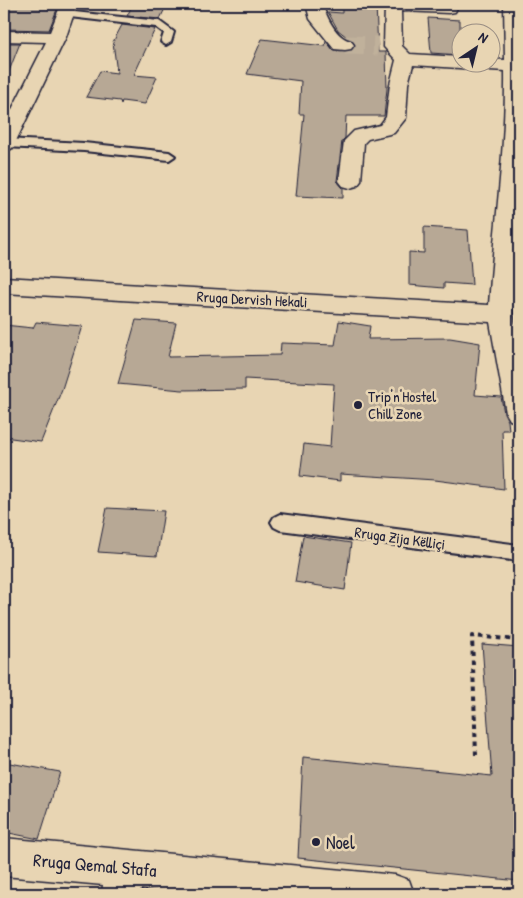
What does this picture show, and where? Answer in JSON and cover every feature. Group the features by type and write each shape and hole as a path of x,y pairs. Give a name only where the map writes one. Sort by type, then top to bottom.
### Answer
{"street":[{"path":"314,4 319,19 340,45 345,45"},
{"path":"512,4 516,137 507,304 519,413"},
{"path":"350,181 354,141 361,135 387,129 396,118 399,84 392,51 392,6 449,8"},
{"path":"4,144 57,37 67,9"},
{"path":"4,36 57,37"},
{"path":"392,51 513,66"},
{"name":"Rruga Dervish Hekali","path":"4,285 507,304"},
{"name":"Rruga Qemal Stafa","path":"4,857 123,881 395,894"}],"lane":[{"path":"67,9 159,24 169,32 166,42"},
{"path":"4,144 84,147 168,156"},
{"name":"Rruga Zija Këlliçi","path":"280,522 519,553"}],"path":[{"path":"476,755 472,636 519,640"}],"building":[{"path":"4,4 59,4 49,30 4,29"},
{"path":"133,4 167,4 160,19 127,16"},
{"path":"345,4 376,4 378,52 386,52 387,89 384,116 346,116 345,138 342,141 337,181 343,188 343,198 296,196 304,114 299,114 301,81 247,74 262,39 325,46 326,41 334,51 352,50 356,44 338,30 328,12 342,13 342,7 345,7"},
{"path":"428,18 460,20 460,22 450,22 450,54 431,53"},
{"path":"122,25 155,29 134,75 157,77 145,104 122,101 121,104 120,101 86,97 100,71 117,73 113,42"},
{"path":"4,43 20,43 6,79 4,79"},
{"path":"424,227 468,230 472,285 444,283 444,288 409,285 409,252 424,253"},
{"path":"136,320 176,323 168,357 280,355 281,343 335,345 339,321 370,326 368,339 450,338 480,343 475,395 501,397 504,413 508,421 509,430 502,430 504,489 435,480 340,474 340,481 300,476 304,444 330,447 334,384 245,379 245,389 182,390 118,384"},
{"path":"36,322 82,326 62,389 41,442 4,437 4,325 33,328"},
{"path":"107,508 164,511 157,556 98,552"},
{"path":"303,536 351,543 345,590 295,582"},
{"path":"482,644 519,647 519,881 298,858 303,757 492,776"},
{"path":"4,762 60,772 39,839 4,832"}],"tunnel":[{"path":"345,45 378,46"}],"place":[{"name":"Trip'n'Hostel Chill Zone","path":"358,405"},
{"name":"Noel","path":"316,842"}]}
